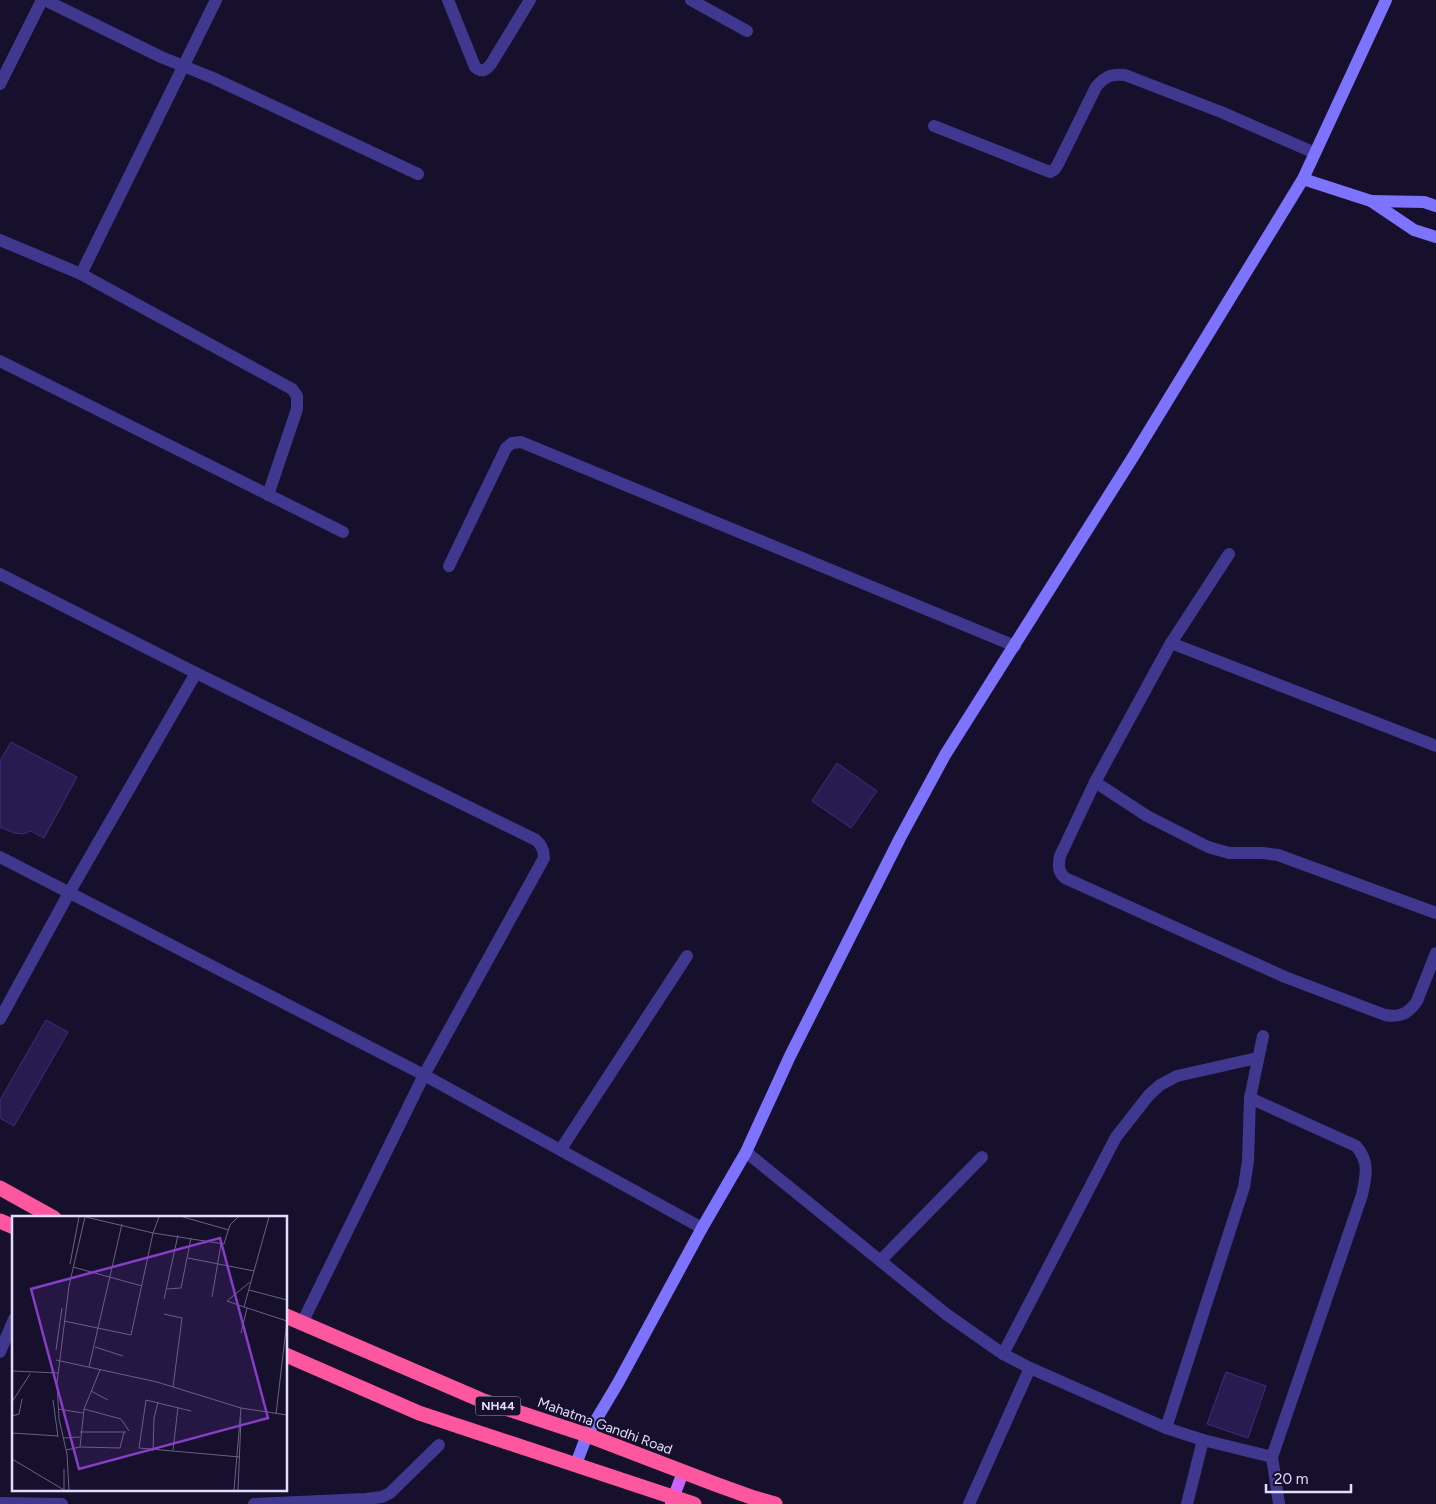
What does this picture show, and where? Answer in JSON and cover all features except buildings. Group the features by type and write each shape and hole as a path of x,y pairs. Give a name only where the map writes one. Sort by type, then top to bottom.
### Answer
{"highway":[{"path":"0,1188 50,1216"},
{"path":"0,1221 12,1226"},
{"name":"Mahatma Gandhi Road","path":"288,1317 480,1400 587,1435 683,1472 775,1504"},
{"name":"NH44","path":"288,1356 419,1413 576,1464 672,1500 694,1504"}],"main road":[{"path":"672,1500 683,1472"}],"street":[{"path":"0,84 43,0 161,57 213,78 418,174"},
{"path":"81,274 216,0"},
{"path":"448,0 476,67 486,70 530,0"},
{"path":"691,0 747,31"},
{"path":"576,1464 587,1435 618,1384 702,1228 746,1152 790,1056 900,838 946,754 1015,646 1303,178 1386,0"},
{"path":"934,126 1050,172 1058,164 1096,86 1103,78 1113,74 1125,75 1221,112 1315,153"},
{"path":"1303,178 1371,201 1414,230 1436,238"},
{"path":"1371,201 1424,202 1436,206"},
{"path":"0,240 81,274 292,389 297,396 297,409 268,495"},
{"path":"0,361 343,532"},
{"path":"449,566 506,448 512,443 521,442 1015,646"},
{"path":"1229,554 1171,643 1095,782 1060,856 1060,873 1065,878 1284,977 1386,1015 1399,1016 1413,1007 1436,953"},
{"path":"0,574 196,673 536,840 544,851 544,858 424,1075 302,1323"},
{"path":"1171,643 1436,746"},
{"path":"0,1019 196,673"},
{"path":"1095,782 1147,816 1208,848 1229,853 1263,853 1278,856 1436,912"},
{"path":"0,857 424,1075 702,1228"},
{"path":"561,1149 687,956"},
{"path":"1166,1428 1244,1187 1248,1161 1250,1098 1263,1036"},
{"path":"1002,1354 1116,1137 1149,1096 1160,1085 1177,1076 1257,1058"},
{"path":"1250,1098 1356,1146 1363,1154 1366,1164 1362,1195 1272,1457 1279,1504"},
{"path":"746,1152 946,1314 1002,1354 1166,1428 1202,1440 1272,1457"},
{"path":"881,1260 982,1157"},
{"path":"0,1352 12,1324"},
{"path":"969,1504 1030,1368"},
{"path":"1187,1504 1202,1440"},
{"path":"254,1504 388,1498 439,1445"},
{"path":"0,1503 62,1504"}]}
